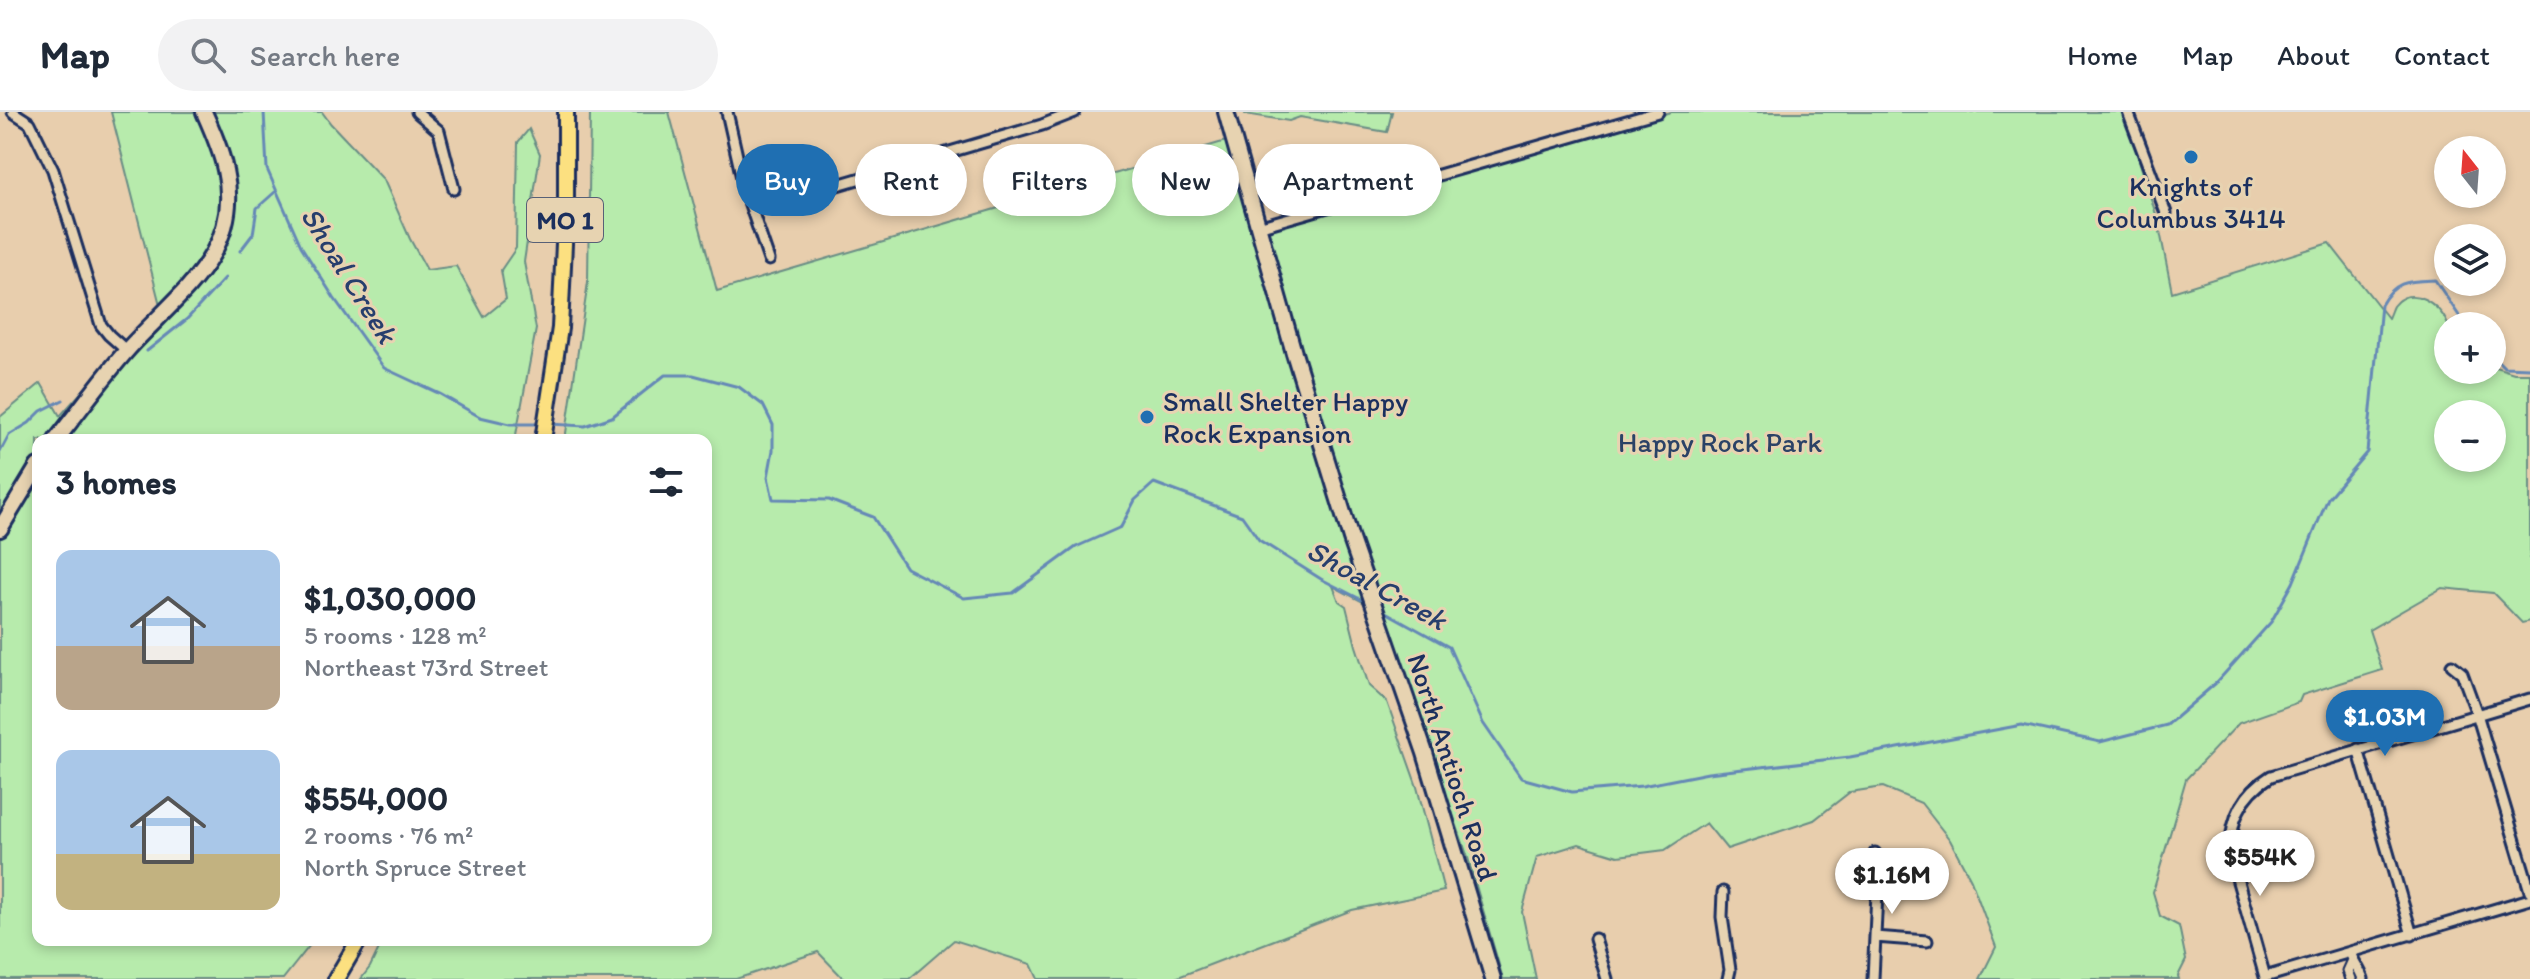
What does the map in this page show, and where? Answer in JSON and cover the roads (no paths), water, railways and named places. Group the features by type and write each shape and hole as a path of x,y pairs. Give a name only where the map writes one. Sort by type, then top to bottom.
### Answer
{"main road":[{"name":"MO 1","path":"544,434 560,328 566,202 566,112"},
{"path":"336,979 355,946"}],"street":[{"path":"13,112 30,123 53,170 101,325 127,351"},
{"path":"61,434 127,351 192,284 208,264 219,241 228,210 225,169 204,112"},
{"path":"417,112 439,131 454,189"},
{"path":"727,112 736,152"},
{"path":"839,184 1042,125 1075,112"},
{"name":"North Antioch Road","path":"1226,112 1362,574 1425,753 1493,979"},
{"path":"1258,227 1658,112"},
{"path":"2128,112 2166,213"},
{"path":"754,216 769,260"},
{"path":"0,529 32,476"},
{"path":"2452,665 2462,673 2477,714 2530,891"},
{"path":"2530,699 2271,776 2251,790 2234,818 2230,841 2231,857 2265,977 2352,956 2530,899"},
{"path":"2358,749 2412,935"},
{"path":"1873,979 1875,853"},
{"path":"1723,892 1722,917 1730,970 1728,979"},
{"path":"1875,937 1927,941"},
{"path":"1595,939 1607,979"},
{"path":"2351,979 2348,971 2352,956"},
{"path":"2352,956 2363,979"}],"waterway":[{"name":"Shoal Creek","path":"264,112 267,169 301,246 384,368 480,417 510,424 543,424"},
{"path":"240,251 253,234 257,208 275,192"},
{"path":"147,351 187,319 225,278"},
{"name":"Shoal Creek","path":"1382,610 1449,647 1483,723 1521,778 1572,792 1642,786 1708,773 1850,757 2022,725 2100,742 2167,725 2216,683 2271,622 2293,583 2328,498 2367,452 2381,305 2386,297 2397,286 2435,280 2457,312"},
{"name":"Shoal Creek","path":"2506,367 2530,368"},
{"name":"Shoal Creek","path":"550,424 585,426 612,417 665,375 693,375 739,387 763,405 773,425 768,477 773,499 829,500 873,517 906,568 964,598 1013,593 1076,547 1121,527 1135,500 1154,483 1242,516 1259,540 1321,579 1368,603"},
{"path":"0,452 9,435 41,411 63,400"}],"place":[{"name":"Knights of Columbus 3414","path":"2191,157"},
{"name":"Small Shelter Happy Rock Expansion","path":"1147,417"}],"park label":[{"name":"Happy Rock Park","path":"1720,442"}]}
